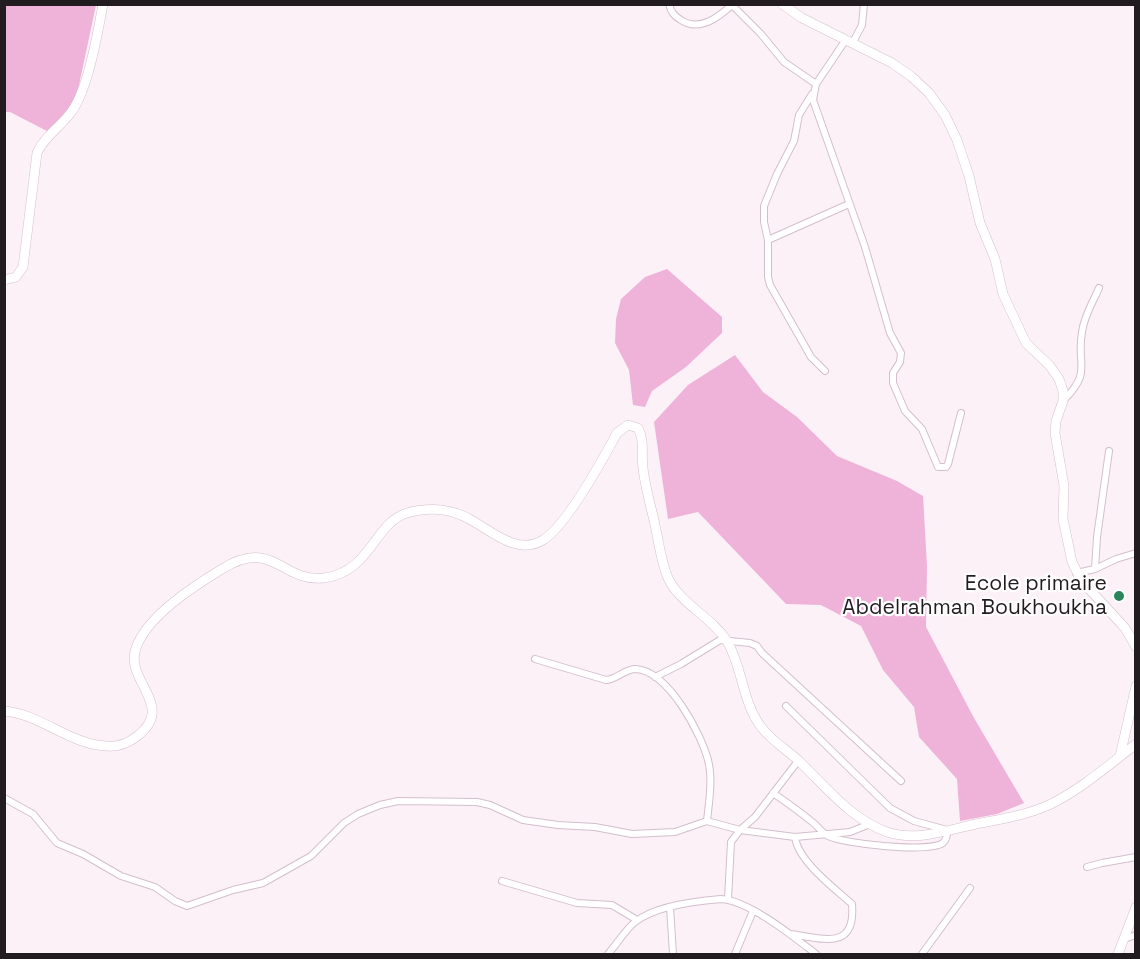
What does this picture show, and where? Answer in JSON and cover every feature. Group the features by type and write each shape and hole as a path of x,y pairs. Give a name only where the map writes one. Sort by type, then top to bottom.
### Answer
{"main road":[{"path":"4,280 16,277 23,267 33,203 37,153 41,144 73,111 79,98 91,62 103,4"},
{"path":"782,4 802,18 848,43 892,63 929,93 945,115 957,140 969,176 980,223 995,259 1004,294 1026,343 1050,366 1059,379 1063,391 1063,401 1056,421 1055,433 1064,486 1063,519 1076,573 1125,628 1136,647"},
{"path":"4,711 40,721 88,743 100,746 131,741 147,726 152,718 153,709 151,699 141,684 134,665 136,648 146,631 168,607 196,585 228,565 255,556 304,576 322,578 332,576 344,572 360,560 389,523 398,517 428,509 451,512 472,520 516,544 525,545 542,541 563,521 617,433 628,425 639,428 642,434 642,466 668,578 682,597 726,640 736,658 751,710 763,730 836,798 870,824 906,836 927,835 1025,813 1050,804 1081,785 1136,744"},
{"path":"1120,756 1136,686"},
{"path":"1118,954 1136,907"}],"street":[{"path":"669,4 674,16 695,26 702,25 732,5 761,34 784,62 816,84"},
{"path":"825,371 811,357 770,285 764,206 794,141 799,115 816,84 862,25 864,4"},
{"path":"813,92 813,100 865,247 890,333 901,352 900,362 893,373 893,383 905,411 922,429 938,466 946,467 948,464 961,413"},
{"path":"768,240 849,204"},
{"path":"1063,401 1081,380 1081,334 1099,288"},
{"path":"1095,569 1109,451"},
{"path":"1076,573 1095,569 1135,553 1136,548"},
{"path":"655,677 681,664 717,641 726,640 757,646 901,781"},
{"path":"535,659 606,680 615,679 628,670 638,669 655,677 679,702 697,731 708,761 710,777 707,821"},
{"path":"773,793 813,822 825,834 837,839 903,848 936,846 948,837 947,830 914,821 890,808 786,706"},
{"path":"728,899 731,842 755,816 798,761"},
{"path":"4,798 33,814 57,843 83,854 121,876 155,887 175,901 187,906 233,890 263,883 311,856 344,823 358,814 398,801 477,802 490,805 524,820 595,827 632,834 675,832 707,821 740,830 795,837 850,832 870,824"},
{"path":"789,934 841,938 850,929 852,919 852,904 803,856 796,846 795,837"},
{"path":"1087,867 1136,857"},
{"path":"502,881 577,903 612,905 637,920"},
{"path":"922,954 970,888"},
{"path":"608,954 637,920 670,907 713,899 728,899 753,911 816,954"},
{"path":"670,907 673,954"},
{"path":"735,954 753,911"},
{"path":"1124,939 1136,935"}],"shaded area":[{"path":"4,5 96,5 75,104 49,132 10,112 5,112"},
{"path":"667,269 722,317 722,333 686,367 652,391 645,407 633,405 629,370 615,343 616,319 621,299 645,277"},
{"path":"735,355 763,392 797,417 837,456 897,481 923,496 927,566 926,627 974,718 1024,803 997,814 960,821 957,779 919,737 914,707 883,670 861,626 821,605 786,604 698,512 668,519 654,422 688,385"}],"place":[{"name":"Ecole primaire Abdelrahman Boukhoukha","path":"1119,596"}]}
